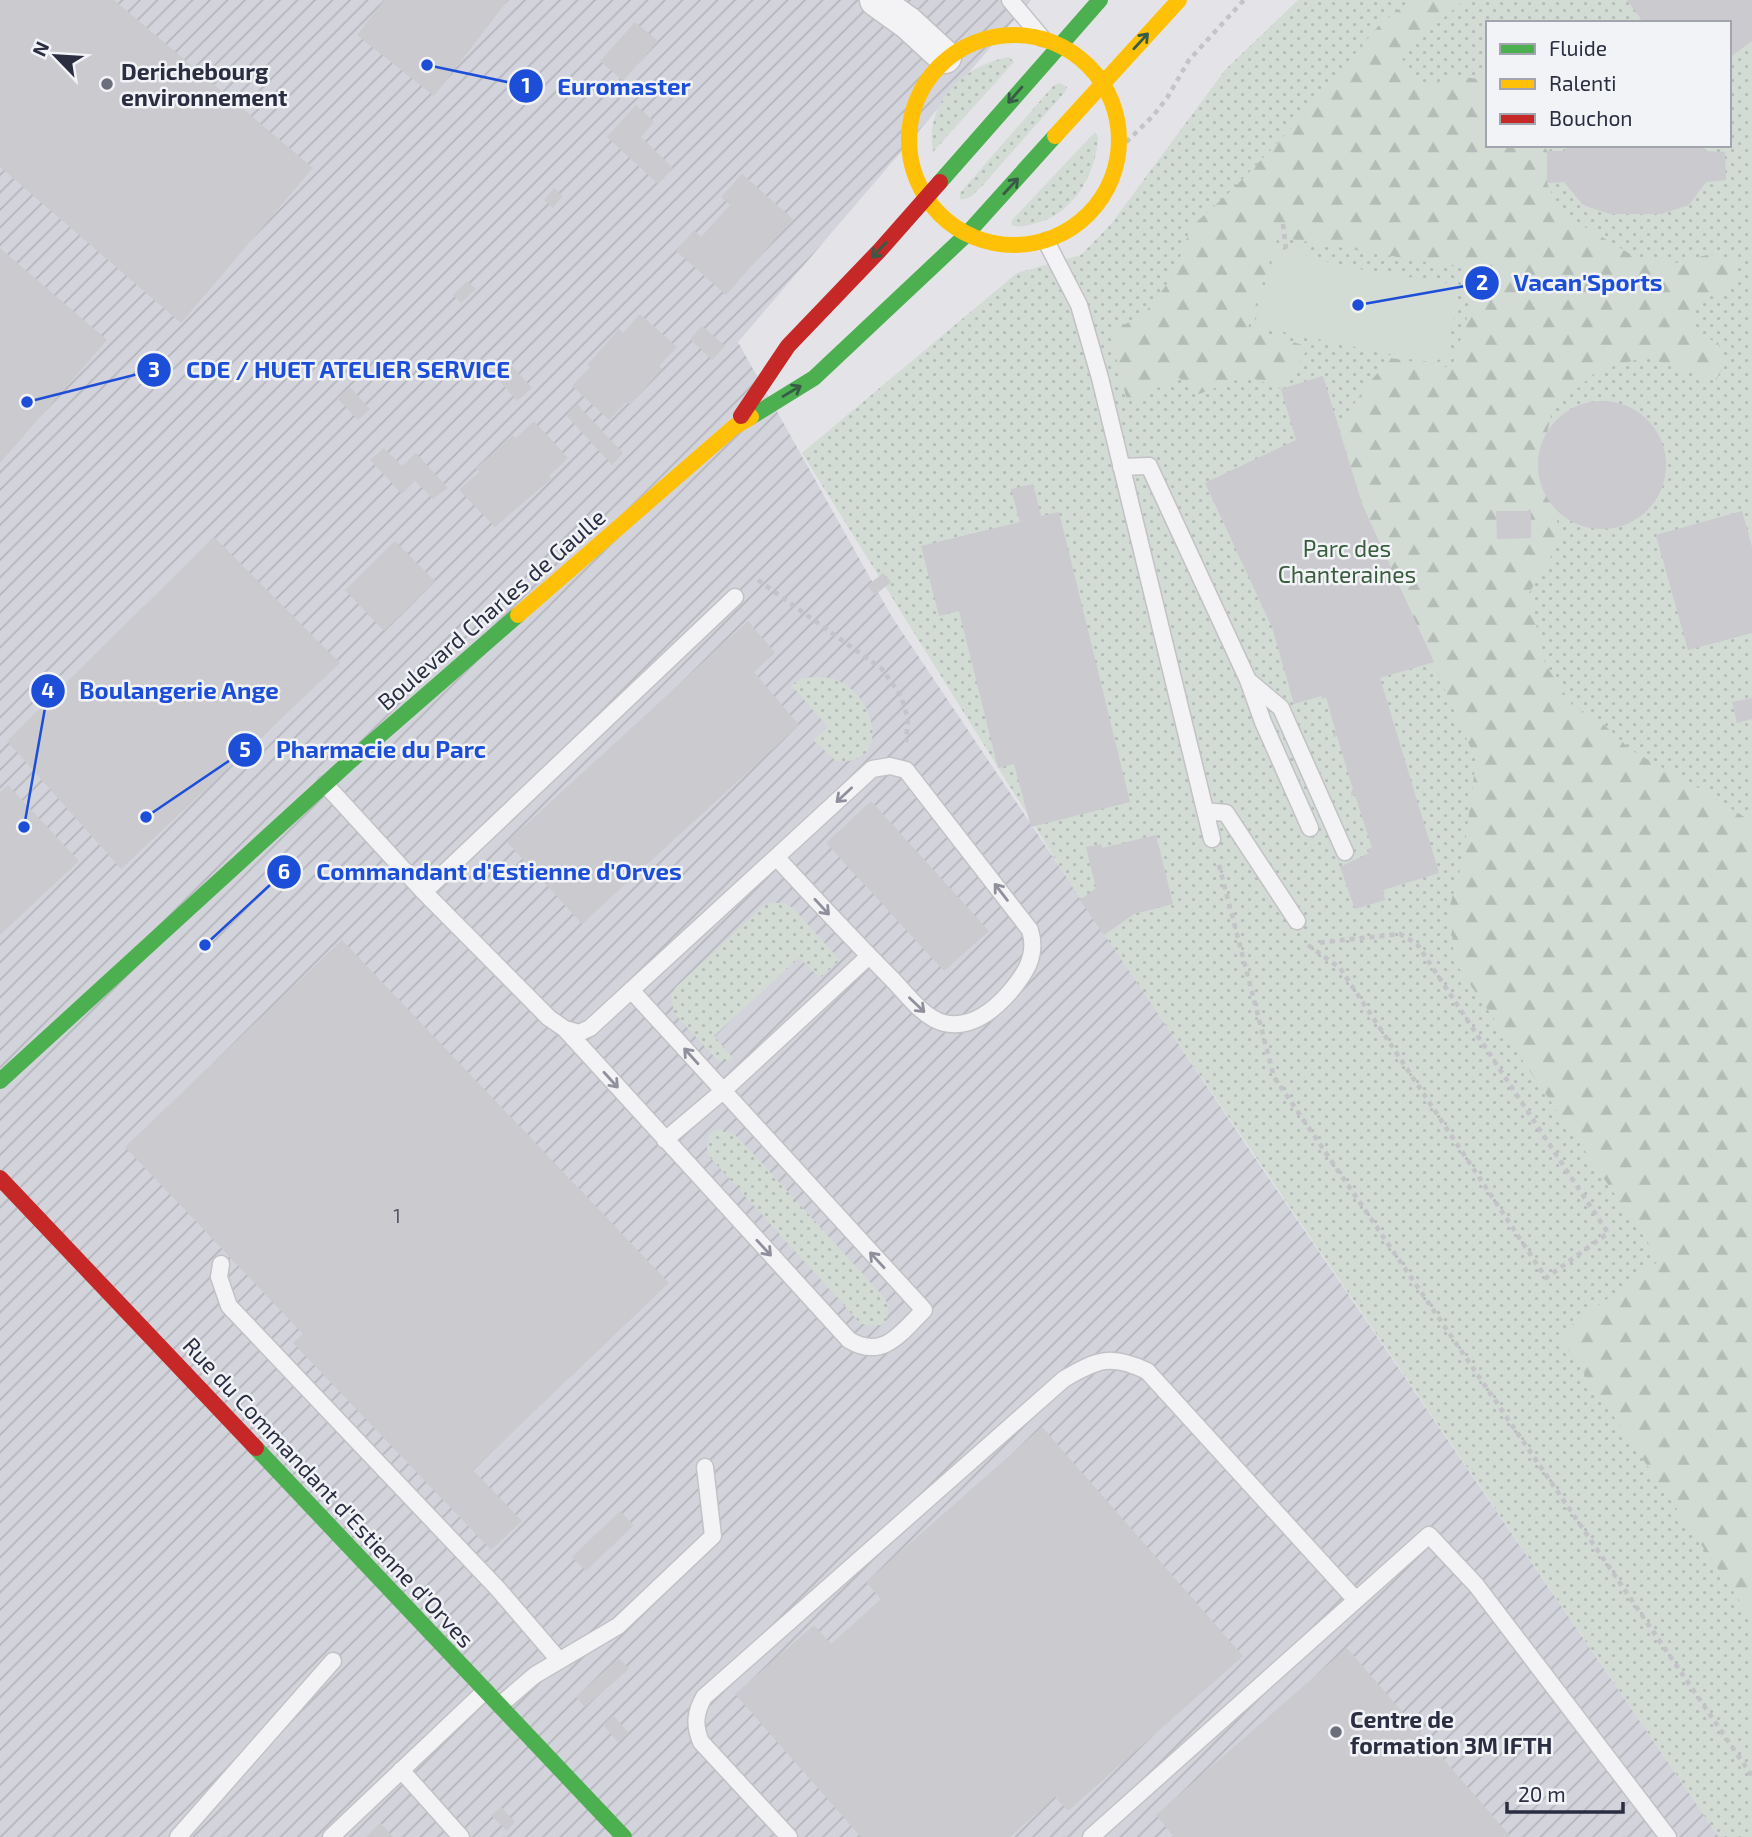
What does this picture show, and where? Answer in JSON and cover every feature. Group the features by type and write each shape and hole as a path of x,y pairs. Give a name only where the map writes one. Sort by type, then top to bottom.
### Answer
{"main road":[{"name":"Boulevard Charles de Gaulle","path":"734,427 788,346 924,200 1100,0"},
{"name":"Boulevard Charles de Gaulle","path":"0,1081 325,784 734,427 814,378 965,236 1179,0"},
{"path":"1012,34 1042,38 1060,44 1087,64 1102,83 1119,126 1116,166 1100,202 1085,219 1067,232 1046,241 1017,246 989,243 965,236 924,200 913,173 908,138 914,103 930,74 946,57 982,39 1012,34"},
{"name":"Rue du Commandant d'Estienne d'Orves","path":"0,1178 624,1837"}],"street":[{"path":"876,0 908,23 946,57"}],"lane":[{"path":"1010,0 1042,38"},
{"path":"1046,241 1079,305 1212,839"},
{"path":"1121,467 1149,466 1248,680 1263,722 1310,828"},
{"path":"424,892 734,597"},
{"path":"1248,680 1282,708 1345,852"},
{"path":"565,1029 579,1033 590,1028 775,857 872,769 890,766 906,770 1030,930 1034,942 1023,977 992,1009 976,1019 956,1024 932,1019 775,857"},
{"path":"325,784 424,892 549,1018 565,1029 849,1340 862,1348 871,1349 897,1337 924,1310 631,990"},
{"path":"1205,811 1226,813 1297,921"},
{"path":"665,1140 723,1091 869,956"},
{"path":"221,1264 219,1277 229,1306 498,1589 559,1660"},
{"path":"789,1837 701,1742 696,1731 695,1716 704,1696 1064,1378 1084,1367 1105,1360 1126,1361 1147,1371 1355,1599"},
{"path":"500,1705 534,1675 618,1626 712,1536 705,1467"},
{"path":"1091,1837 1429,1535 1476,1585 1668,1837"},
{"path":"178,1837 333,1661"},
{"path":"331,1837 485,1691"},
{"path":"401,1770 461,1837"}],"path":[{"path":"1119,149 1153,116 1189,60 1244,0"},
{"path":"1283,224 1286,249"},
{"path":"734,597 755,578 883,669 901,696 908,719 908,737 900,768"},
{"path":"1212,839 1274,1077 1752,1776"},
{"path":"1400,934 1417,944 1608,1233 1546,1278 1340,968 1307,944 1400,934"}],"shaded area":[{"path":"0,0 1031,0 738,342 892,617 1253,1155 1719,1837 0,1837"}],"green space":[{"name":"Parc des Chanteraines","path":"1298,0 1752,0 1752,1837 1719,1837 1080,899 802,453 1017,273 1081,255 1111,224 1225,70"},
{"path":"1411,0 1465,0 1399,55 1425,87 1454,76 1486,80 1486,147 1545,147 1547,183 1560,212 1637,258 1679,263 1710,254 1734,259 1738,283 1721,293 1693,302 1693,334 1718,342 1725,363 1716,381 1646,357 1597,371 1552,411 1543,451 1561,540 1529,593 1545,664 1573,706 1599,720 1631,750 1752,822 1752,1619 1558,1335 1660,1260 1454,961 1450,905 1463,860 1476,760 1362,504 1339,427 1366,386 1391,358 1452,368 1481,271 1278,237 1248,328 1309,347 1281,389 1247,376 1199,394 1178,377 1141,397 1127,400 1110,334 1146,311 1176,268 1191,227 1232,190 1306,113 1380,24"},
{"path":"1009,57 1014,62 933,152 935,117 941,102 951,89 977,68"},
{"path":"1060,83 1067,87 1065,92 983,185 970,197 960,199 960,193 1054,85"},
{"path":"1095,132 1098,136 1093,165 1080,191 1070,203 1047,219 1024,226 1011,225 1012,220"},
{"path":"1306,246 1307,257 1364,270 1460,285 1447,355 1433,363 1254,326 1275,251"},
{"path":"824,677 836,680 850,688 861,700 869,714 872,728 871,742 865,753 854,760 836,761 813,740 828,727 791,685 803,678"},
{"path":"785,903 793,908 840,960 820,978 799,958 714,1036 733,1058 729,1061 718,1061 674,1013 671,995 676,987 763,906"},
{"path":"718,1129 733,1133 750,1150 883,1296 887,1302 888,1313 882,1325 860,1323 708,1155 709,1137 712,1131"}],"building":[{"name":"Derichebourg environnement","path":"0,0 114,0 313,168 181,323 0,167"},
{"path":"384,0 508,0 434,96 357,35"},
{"path":"1627,0 1752,0 1752,41 1731,57 1731,21 1643,21"},
{"path":"635,22 658,41 623,81 600,61"},
{"path":"636,105 654,122 641,137 673,168 658,184 607,137"},
{"path":"1567,147 1703,147 1706,151 1725,152 1726,180 1706,182 1689,205 1661,214 1610,214 1583,205 1564,182 1547,183 1547,151 1564,151"},
{"path":"742,174 793,219 726,295 676,251 694,230 701,237 730,205 721,197"},
{"path":"554,188 563,196 553,208 544,200"},
{"path":"0,248 107,340 0,463"},
{"path":"467,281 476,289 461,303 453,295"},
{"path":"640,314 677,347 659,366 662,369 630,405 626,402 609,420 572,386 619,329 623,333"},
{"path":"702,326 725,346 712,360 690,339"},
{"path":"509,362 532,388 517,401 494,375"},
{"path":"1323,376 1362,504 1434,662 1380,678 1439,873 1383,890 1385,900 1355,909 1340,867 1369,853 1368,849 1372,848 1355,795 1351,796 1353,789 1337,736 1333,737 1336,732 1326,697 1294,704 1272,627 1205,483 1296,440 1281,389"},
{"path":"350,387 370,409 358,420 337,398"},
{"path":"1602,401 1626,406 1647,420 1661,441 1666,465 1661,489 1647,510 1626,524 1602,529 1578,524 1557,510 1543,489 1538,465 1543,441 1557,420 1578,406"},
{"path":"577,404 623,453 612,465 566,415"},
{"path":"534,421 568,458 549,476 551,479 495,527 459,490 479,472 476,468 513,435 516,438"},
{"path":"384,448 402,466 416,453 448,488 433,499 415,481 402,494 370,460"},
{"path":"1033,484 1041,516 1059,512 1130,802 1031,827 1014,764 998,768 959,611 939,616 921,546 1020,522 1011,489"},
{"path":"1496,511 1531,511 1531,538 1497,539"},
{"path":"1742,511 1752,547 1752,633 1688,650 1656,535"},
{"path":"214,537 340,663 121,869 7,741"},
{"path":"395,541 435,581 384,631 345,590"},
{"path":"883,573 891,582 875,595 867,586"},
{"path":"748,621 775,653 754,672 799,725 582,924 507,842"},
{"path":"1752,698 1752,719 1737,723 1732,702"},
{"path":"8,785 79,861 0,935 0,792"},
{"path":"871,801 989,931 944,971 826,843"},
{"path":"1156,835 1173,904 1134,914 1104,935 1080,900 1096,888 1086,847 1101,844 1102,848"},
{"path":"342,940 669,1283 473,1470 522,1521 491,1550 293,1343 303,1334 125,1147"},
{"path":"1042,1427 1243,1656 1068,1811 1055,1797 1010,1837 861,1837 735,1694 814,1625 831,1644 881,1599 866,1582"},
{"path":"620,1511 634,1525 586,1571 572,1557"},
{"name":"Centre de formation 3M IFTH","path":"1347,1648 1511,1837 1174,1837 1156,1815"},
{"path":"619,1658 629,1669 585,1707 576,1697"},
{"path":"613,1715 629,1733 618,1742 603,1725"},
{"path":"501,1807 515,1822 507,1831 491,1815"},
{"path":"381,1823 393,1837 365,1837"}],"traffic: fast":[{"path":"940,182 1100,0"},
{"path":"751,417 814,378 965,236 1055,136"},
{"path":"0,1081 347,764 518,615"},
{"path":"256,1448 624,1837"}],"traffic: slow":[{"path":"1055,136 1179,0"},
{"path":"1014,35 1035,37 1054,43 1073,52 1089,65 1102,81 1111,100 1117,119 1119,140 1117,161 1111,180 1102,199 1089,215 1073,228 1054,237 1035,243 1014,245 993,243 974,237 955,228 939,215 926,199 917,180 911,161 909,140 911,119 917,100 926,81 939,65 955,52 974,43 993,37 1014,35"},
{"path":"518,615 734,427 751,417"}],"traffic: jam":[{"path":"741,416 788,346 880,250 940,182"},
{"path":"0,1178 256,1448"}],"place":[{"name":"Euromaster","path":"427,65"},
{"name":"Derichebourg environnement","path":"107,84"},
{"name":"Vacan'Sports","path":"1358,305"},
{"name":"CDE / HUET ATELIER SERVICE","path":"27,402"},
{"name":"Pharmacie du Parc","path":"146,817"},
{"name":"Boulangerie Ange","path":"24,827"},
{"name":"Commandant d'Estienne d'Orves","path":"205,945"},
{"name":"Centre de formation 3M IFTH","path":"1336,1732"}]}
